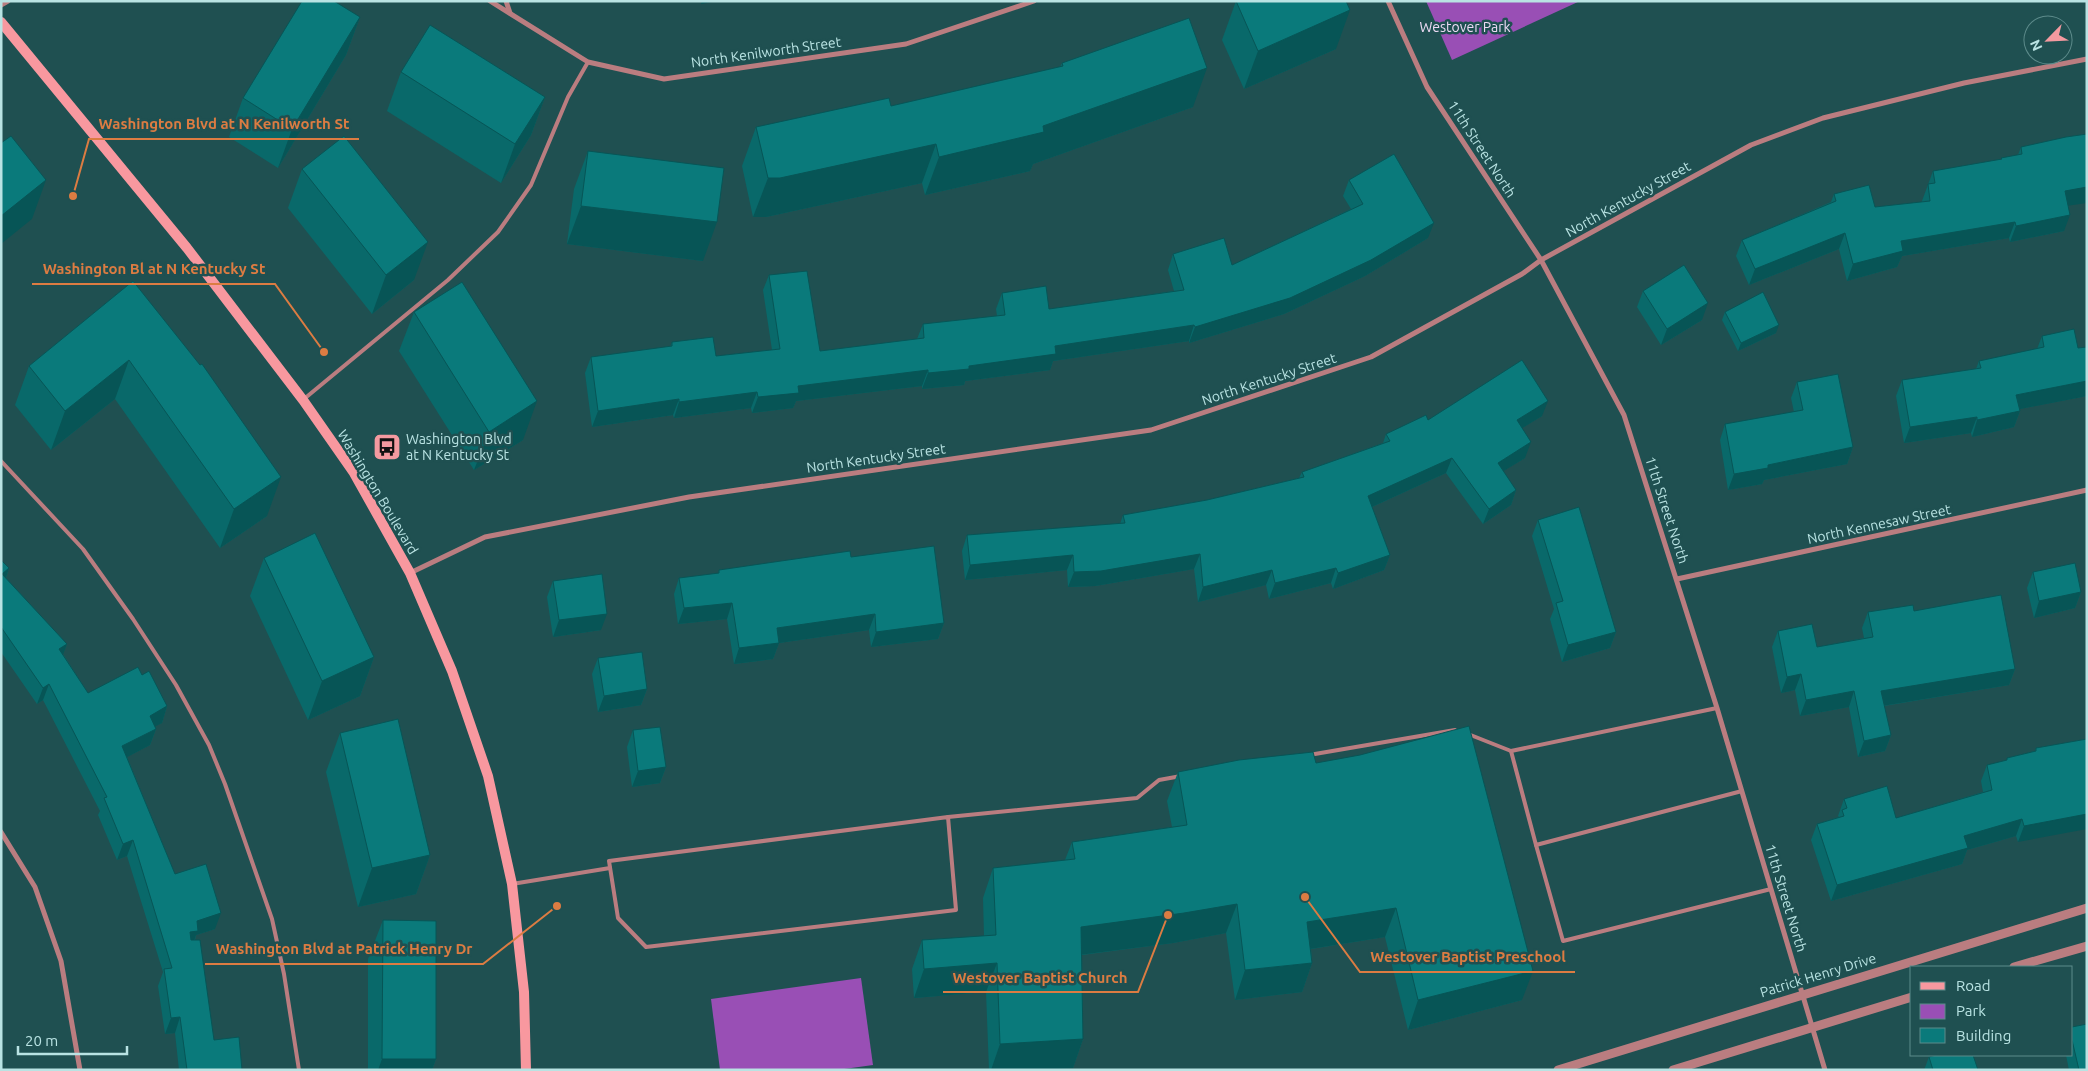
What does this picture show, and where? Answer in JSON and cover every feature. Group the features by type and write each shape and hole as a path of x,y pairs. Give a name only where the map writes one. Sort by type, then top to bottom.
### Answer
{"main road":[{"name":"Washington Boulevard","path":"1,22 187,248 304,400 354,473 410,573 452,671 488,776 512,884 524,992 526,1070"}],"street":[{"path":"1,5 8,1"},
{"name":"North Kenilworth Street","path":"490,1 588,62 664,79 906,44 1034,1"},
{"path":"506,1 510,14"},
{"name":"11th Street North","path":"1388,1 1428,87 1541,260 1624,415 1717,708 1825,1070"},
{"name":"North Kentucky Street","path":"410,573 485,537 689,497 1151,430 1370,357 1522,274 1541,260 1751,145 1822,118 1964,83 2087,59"},
{"name":"North Kennesaw Street","path":"1677,579 2087,490"},
{"path":"1,832 35,887 61,961 80,1070"},
{"name":"Patrick Henry Drive","path":"1558,1070 2087,908"},
{"path":"2017,966 2087,946"},
{"path":"1674,1070 1910,999"}],"lane":[{"path":"304,400 448,280 498,232 531,184 568,98 588,62"},
{"path":"1,461 83,549 176,685 209,745 226,784 272,919 284,974 299,1070"},
{"path":"1465,733 1511,751 1717,708"},
{"path":"1303,756 1457,730"},
{"path":"1511,751 1563,941 1771,889"},
{"path":"948,817 956,910 646,947 618,918 609,861 948,817 1138,798 1159,780 1188,775"},
{"path":"1536,845 1742,791"},
{"path":"512,884 610,868"}],"green space":[{"name":"Westover Park","path":"1426,1 1580,1 1452,60"},
{"path":"861,978 873,1065 837,1070 720,1070 711,999"}],"building":[{"path":"302,1 334,1 360,17 292,129 243,98"},
{"path":"1236,1 1346,1 1350,10 1258,51"},
{"path":"1189,18 1207,68 1043,126 1044,132 939,157 936,144 780,178 768,178 756,127 889,98 891,106 1063,66 1062,63"},
{"path":"430,25 545,97 515,144 401,72"},
{"path":"2087,134 2087,187 2065,191 2070,215 2016,226 2015,222 1901,241 1903,251 1853,264 1845,233 1755,269 1742,240 1836,201 1834,194 1869,185 1875,207 1930,201 1928,184 1935,183 1933,171 2002,159 2022,154 2021,147"},
{"path":"11,136 46,180 1,216 1,143"},
{"path":"344,136 428,242 386,275 302,169"},
{"path":"588,151 724,168 717,222 581,206"},
{"path":"1394,154 1434,223 1371,260 1290,298 1195,327 1194,325 1055,346 1056,354 969,366 969,369 928,373 928,370 798,386 799,393 758,397 757,392 679,402 679,399 598,411 591,357 672,346 672,342 713,337 716,356 780,349 769,275 807,271 820,351 924,338 923,324 1005,315 1002,293 1046,286 1049,309 1184,290 1173,254 1224,238 1232,265 1363,204 1349,180"},
{"path":"1684,265 1708,303 1667,329 1643,291"},
{"path":"133,281 200,365 202,364 281,477 234,509 129,360 65,411 29,366"},
{"path":"462,282 537,401 489,432 414,312"},
{"path":"1763,292 1779,325 1741,343 1725,312"},
{"path":"2074,329 2078,348 2087,347 2087,381 2016,395 2020,411 1977,420 1977,417 1910,427 1902,380 1981,368 1979,361 2044,347 2042,336"},
{"path":"1522,360 1548,401 1517,420 1531,442 1498,463 1516,490 1489,509 1452,458 1368,496 1390,555 1338,573 1336,568 1275,583 1272,570 1203,587 1200,554 1101,571 1074,572 1073,555 970,565 967,535 1125,523 1123,515 1207,500 1304,477 1302,472 1390,441 1386,434 1426,415 1428,420"},
{"path":"1838,374 1853,447 1768,465 1768,468 1734,474 1725,424 1803,410 1797,382"},
{"path":"1579,507 1616,632 1568,645 1556,603 1563,601 1538,520"},
{"path":"315,533 374,657 322,681 264,558"},
{"path":"934,546 944,623 876,632 875,614 777,628 779,643 739,648 732,603 684,608 679,578 719,573 719,570 850,551 851,557"},
{"path":"1,560 9,568 2,574 67,644 59,649 88,693 138,667 142,675 149,671 167,706 150,716 156,729 122,746 175,874 206,864 221,913 197,921 198,931 190,932 191,940 200,940 214,1040 239,1037 242,1070 187,1070 180,1017 171,1018 164,969 172,968 133,840 123,844 104,798 107,797 49,684 43,688 1,627"},
{"path":"2075,563 2081,592 2039,601 2033,572"},
{"path":"602,574 607,614 559,620 553,581"},
{"path":"2001,595 2015,669 1881,691 1891,735 1864,741 1854,691 1806,700 1801,674 1787,677 1778,631 1812,624 1817,647 1873,637 1868,612 1913,605 1914,611"},
{"path":"642,652 647,689 604,696 598,658"},
{"path":"398,719 430,855 372,868 340,733"},
{"path":"1469,726 1533,971 1418,1000 1396,908 1307,922 1312,963 1245,970 1237,904 1081,927 1083,1039 1000,1044 997,963 924,969 922,940 996,935 993,868 1075,859 1072,842 1187,825 1178,772 1239,760 1313,752 1316,763 1360,755"},
{"path":"660,727 666,767 638,771 633,730"},
{"path":"2087,739 2087,814 2024,826 2022,819 1964,836 1968,848 1837,885 1817,824 1844,816 1842,810 1847,808 1844,799 1887,786 1896,818 1992,790 1987,765 2036,751 2036,748"},
{"path":"383,920 436,921 436,1059 382,1059"},
{"path":"2087,1024 2087,1070 2079,1070 2073,1044 2073,1027"},
{"path":"1973,1056 1978,1070 1933,1070 1929,1057"}],"place":[{"name":"Washington Blvd at N Kenilworth St","path":"73,196"},
{"name":"Washington Bl at N Kentucky St","path":"324,352"},
{"name":"Washington Blvd at N Kentucky St","path":"387,447"},
{"name":"Westover Baptist Preschool","path":"1305,897"},
{"name":"Washington Blvd at Patrick Henry Dr","path":"557,906"},
{"name":"Westover Baptist Church","path":"1168,915"}]}
